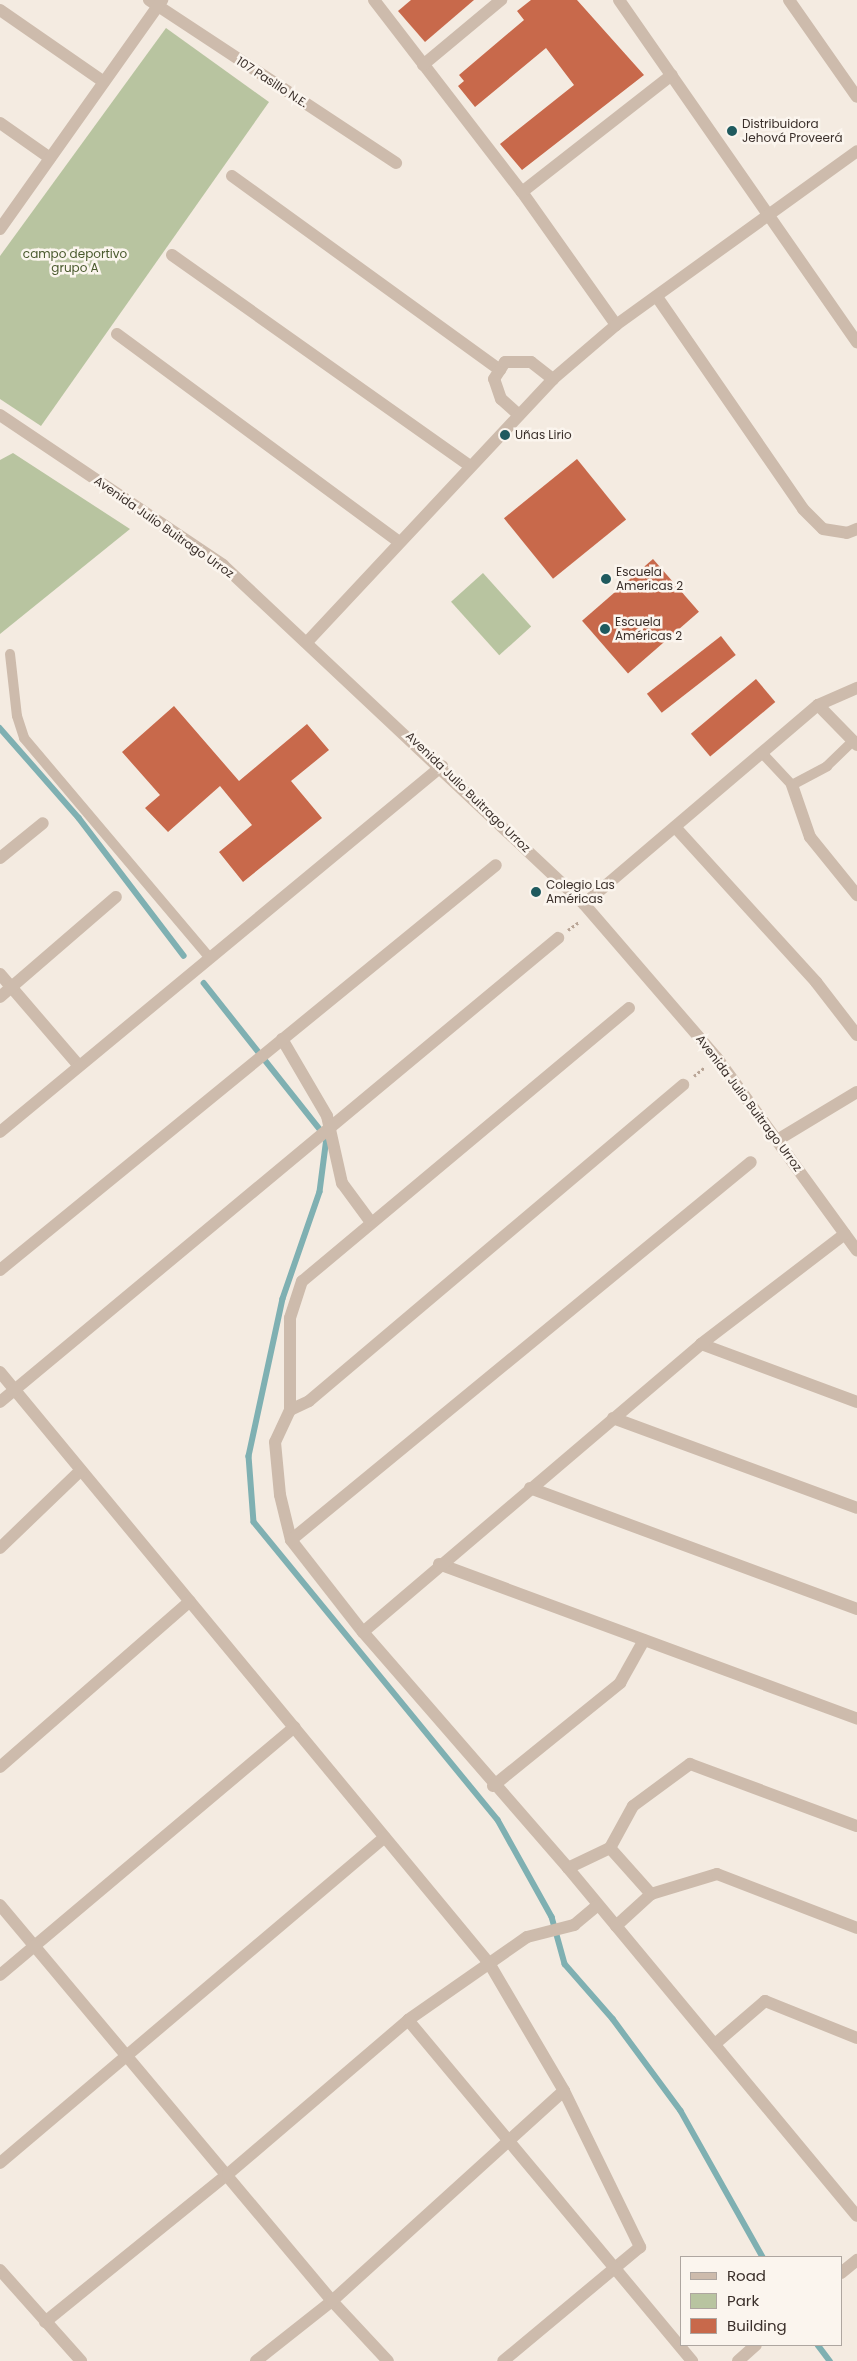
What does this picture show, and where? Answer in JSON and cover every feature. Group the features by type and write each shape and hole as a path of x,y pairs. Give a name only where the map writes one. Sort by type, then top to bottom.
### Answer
{"street":[{"path":"374,0 522,192 616,325"},
{"path":"424,64 501,0"},
{"path":"619,0 857,342"},
{"path":"789,0 857,97"},
{"path":"0,230 104,82 156,2"},
{"name":"107 Pasillo N.E.","path":"156,2 396,163"},
{"path":"0,10 104,82"},
{"path":"522,192 672,75"},
{"path":"0,123 50,158"},
{"path":"308,641 553,378 616,325 857,151"},
{"path":"232,176 500,370"},
{"path":"172,255 470,466"},
{"path":"657,297 803,509 823,529 847,534 857,529"},
{"path":"117,334 399,542"},
{"path":"519,415 501,399 494,379 505,362 531,362 553,378"},
{"name":"Avenida Julio Buitrago Urroz","path":"0,415 222,564 442,766 584,904 718,1058 779,1139 857,1251"},
{"path":"584,904 818,705 857,688"},
{"path":"818,705 855,743"},
{"path":"0,1132 426,777 442,766"},
{"path":"792,784 810,837 857,895"},
{"path":"0,858 43,822"},
{"path":"674,827 816,982 857,1035"},
{"path":"0,1270 270,1053 282,1039 496,865"},
{"path":"0,997 116,897"},
{"path":"0,1402 330,1130 558,938"},
{"path":"0,974 79,1066"},
{"path":"629,1008 313,1268 294,1295 290,1318 290,1410 275,1442 280,1495 291,1540 363,1632 493,1786 568,1868 857,2216"},
{"path":"282,1039 330,1130 332,1153 342,1183 370,1221"},
{"path":"290,1410 308,1401 683,1085"},
{"path":"779,1139 857,1092"},
{"path":"291,1540 751,1162"},
{"path":"363,1632 439,1564 701,1344 845,1234"},
{"path":"701,1344 857,1402"},
{"path":"0,1372 489,1963 564,2091 640,2247 503,2361"},
{"path":"613,1418 857,1508"},
{"path":"0,1548 81,1470"},
{"path":"530,1488 857,1609"},
{"path":"439,1564 857,1719"},
{"path":"0,1767 190,1601"},
{"path":"493,1786 620,1683 644,1640"},
{"path":"0,1975 294,1727"},
{"path":"568,1868 610,1848 633,1806 690,1764 857,1826"},
{"path":"0,2163 385,1837"},
{"path":"610,1848 651,1894"},
{"path":"616,1926 651,1894 717,1874 857,1928"},
{"path":"0,1905 332,2300 388,2361"},
{"path":"45,2322 228,2174 408,2020 489,1963 537,1935 574,1925 598,1905"},
{"path":"715,2044 765,2001 857,2038"},
{"path":"408,2020 618,2267 680,2346"},
{"path":"256,2361 332,2300 564,2091"},
{"path":"842,2272 855,2265"},
{"path":"0,2270 80,2361"},
{"path":"680,2346 692,2361"},
{"path":"738,2361 755,2346"}],"lane":[{"path":"10,654 17,716 24,738 210,958"},
{"path":"762,753 792,784 827,766 855,743"}],"green space":[{"name":"campo deportivo grupo A","path":"166,28 269,102 41,426 0,399 0,256"},
{"path":"13,453 130,529 0,634 0,460"},
{"path":"483,573 531,627 499,655 451,602"}],"building":[{"path":"411,0 474,0 425,42 398,11"},
{"path":"531,0 577,0 644,75 522,170 500,144 574,85 546,48 475,107 458,86 464,81 459,75 524,20 517,11"},
{"path":"577,459 626,520 553,579 504,518"},
{"path":"653,559 699,612 628,673 582,621"},
{"path":"721,636 736,655 662,713 647,694"},
{"path":"756,679 775,702 710,757 691,734"},
{"path":"174,706 239,781 307,724 329,750 291,781 322,818 243,882 219,852 252,825 220,786 168,832 145,808 160,795 122,752"}],"waterway":[{"path":"0,728 79,818 184,956"},
{"path":"204,983 327,1138 320,1192 283,1299 249,1456 254,1522 498,1820 552,1917 565,1964 613,2019 681,2111 762,2256"},
{"path":"819,2346 830,2361"}],"place":[{"name":"Distribuidora Jehová Proveerá","path":"732,131"},
{"name":"Uñas Lirio","path":"505,435"},
{"name":"Escuela Americas 2","path":"606,579"},
{"name":"Escuela Américas 2","path":"605,629"},
{"name":"Colegio Las Américas","path":"536,892"}]}
